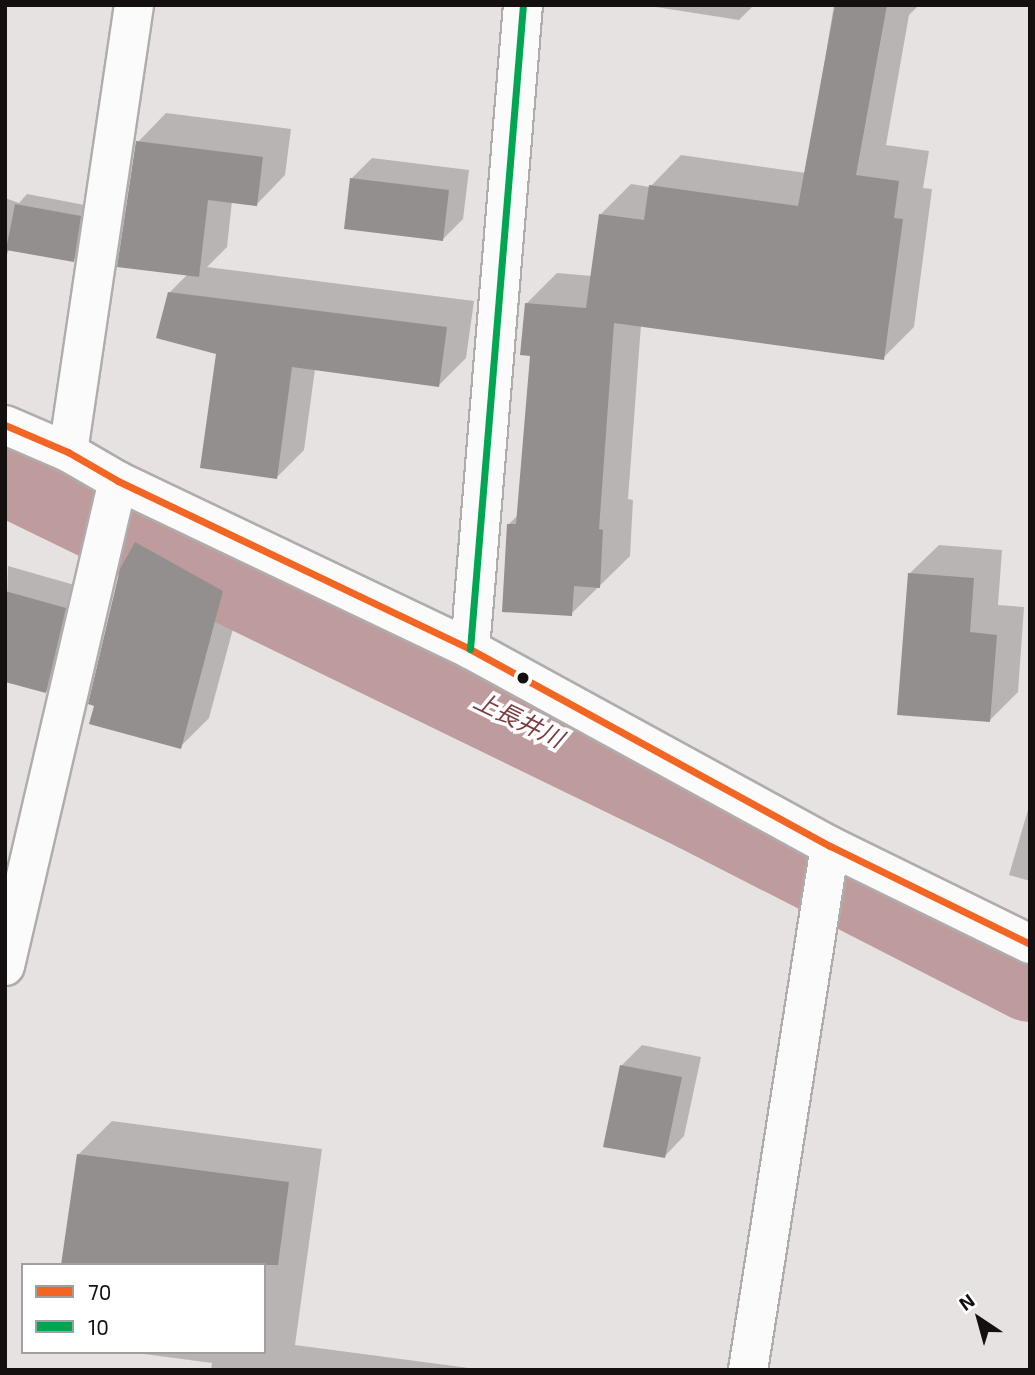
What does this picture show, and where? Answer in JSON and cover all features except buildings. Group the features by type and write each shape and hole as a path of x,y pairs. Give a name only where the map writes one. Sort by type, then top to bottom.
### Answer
{"street":[{"path":"68,452 134,5"},
{"path":"470,649 523,5"},
{"path":"5,425 68,452 118,481 470,649 830,846 1030,944"},
{"path":"5,966 118,481"},
{"path":"748,1370 830,846"}],"waterway":[{"name":"上長井川","path":"5,469 698,806 1030,976"}],"transit line":[{"name":"10","path":"470,649 523,5"},
{"name":"70","path":"5,425 68,452 118,481 470,649 830,846 1030,944"}]}
